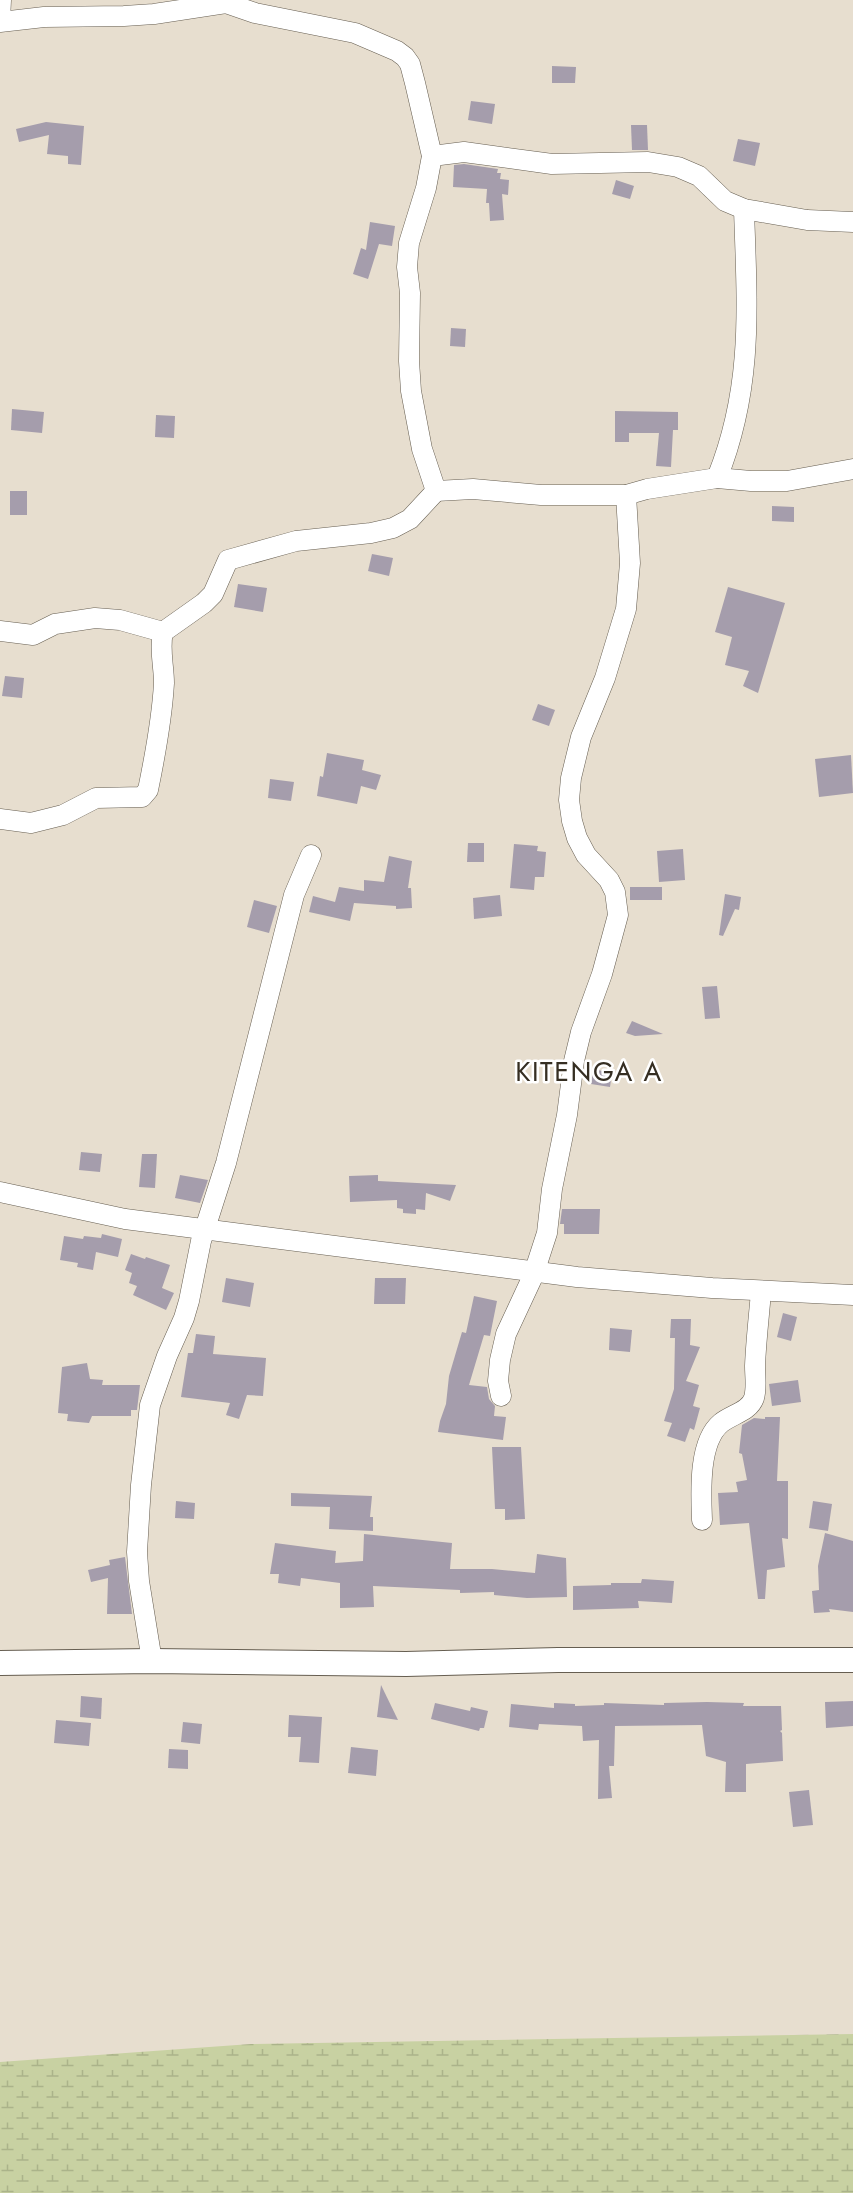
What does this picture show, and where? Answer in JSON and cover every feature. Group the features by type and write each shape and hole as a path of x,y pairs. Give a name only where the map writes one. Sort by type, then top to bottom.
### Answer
{"main road":[{"path":"0,1663 152,1661 406,1664 558,1660 853,1660"}],"street":[{"path":"1,0 0,21 53,16 144,15 225,3 255,14 355,33 397,51 410,64 432,156 426,188 409,243 407,267 410,293 409,361 411,391 422,449 436,491"},
{"path":"432,156 464,152 552,165 648,162 678,167 699,176 725,201 744,209 807,220 853,222"},
{"path":"717,478 729,450 745,374 747,314 744,209"},
{"path":"0,819 31,824 63,815 96,798 142,797 148,790 163,686 164,666 161,640 163,632 213,594 228,560 296,541 371,533 393,528 410,519 436,491 473,489 541,495 626,495 647,489 717,478 751,482 787,481 853,469"},
{"path":"501,1396 498,1381 506,1334 534,1271 547,1233 552,1189 576,1051 602,974 618,915 615,892 609,880 586,855 577,838 569,800 571,778 581,737 605,678 626,609 630,563 626,495"},
{"path":"0,631 33,635 55,624 95,618 120,620 163,632"},
{"path":"152,1661 139,1581 137,1552 150,1405 189,1301 201,1241 229,1152 294,895 310,855"},
{"path":"0,1192 125,1219 588,1278 761,1292 853,1295"},
{"path":"702,1520 704,1457 711,1435 719,1424 747,1408 756,1390 755,1365 761,1292"}],"green space":[{"path":"853,2034 853,2193 0,2193 0,2062 251,2044"}],"building":[{"path":"552,66 576,67 575,83 552,83"},
{"path":"471,101 495,104 492,124 468,120"},
{"path":"46,122 84,126 81,165 68,164 68,156 47,154 49,135 19,142 16,129"},
{"path":"631,125 647,125 648,150 632,150"},
{"path":"738,139 760,143 755,166 733,161"},
{"path":"464,164 498,169 497,173 501,173 500,179 509,180 508,195 502,194 504,220 490,221 489,203 486,203 487,189 453,187 454,165"},
{"path":"616,180 634,186 630,199 612,194"},
{"path":"370,222 395,226 392,246 379,244 368,279 353,274 361,248 366,250"},
{"path":"451,328 466,329 465,347 450,346"},
{"path":"12,409 44,412 42,433 11,430"},
{"path":"615,411 678,412 678,430 673,430 671,467 656,466 659,433 629,433 629,442 615,442"},
{"path":"156,415 175,416 174,438 155,437"},
{"path":"10,491 27,491 27,515 10,515"},
{"path":"772,506 794,507 794,522 772,521"},
{"path":"372,554 393,558 389,576 368,571"},
{"path":"238,584 267,588 263,612 234,607"},
{"path":"728,587 785,603 758,693 743,686 749,671 725,665 732,637 715,632"},
{"path":"5,676 24,678 22,698 2,696"},
{"path":"538,704 555,710 549,726 532,720"},
{"path":"327,753 364,760 362,770 381,775 376,790 361,786 357,804 317,796"},
{"path":"851,755 853,793 819,797 815,759"},
{"path":"270,779 294,782 291,801 268,798"},
{"path":"468,843 484,843 484,862 467,862"},
{"path":"514,844 538,846 537,851 546,852 544,877 535,877 534,890 510,888"},
{"path":"683,849 685,880 659,882 657,851"},
{"path":"389,856 412,861 408,888 411,888 412,908 396,909 396,906 354,903 350,921 309,912 313,896 335,902 339,887 364,891 364,880 384,882"},
{"path":"630,887 662,887 662,900 630,900"},
{"path":"725,894 741,897 739,910 735,909 723,936 719,935"},
{"path":"500,895 502,916 474,919 473,898"},
{"path":"254,900 277,906 269,933 247,927"},
{"path":"717,986 720,1018 705,1019 702,987"},
{"path":"632,1021 663,1034 635,1036 626,1033"},
{"path":"593,1069 612,1073 610,1087 591,1084"},
{"path":"81,1152 102,1154 100,1172 79,1170"},
{"path":"142,1154 157,1154 155,1188 139,1187"},
{"path":"180,1175 208,1180 200,1203 175,1198"},
{"path":"378,1175 378,1181 456,1185 450,1201 426,1193 425,1210 416,1209 416,1214 403,1213 403,1209 397,1208 397,1200 350,1202 349,1176"},
{"path":"562,1209 600,1209 599,1234 564,1234 564,1224 560,1224"},
{"path":"102,1234 122,1239 118,1257 96,1252 93,1270 77,1267 78,1263 60,1260 64,1236 83,1239 84,1236 101,1238"},
{"path":"131,1254 170,1265 162,1288 174,1293 166,1310 133,1295 137,1286 129,1283 132,1273 125,1270"},
{"path":"226,1278 254,1283 250,1307 222,1302"},
{"path":"375,1278 406,1278 405,1304 374,1304"},
{"path":"474,1296 497,1301 490,1336 484,1335 469,1385 487,1387 489,1399 495,1406 494,1416 506,1417 503,1440 438,1432 446,1404 449,1376 462,1332 466,1333"},
{"path":"783,1313 797,1317 791,1341 777,1337"},
{"path":"671,1319 691,1319 690,1345 700,1347 686,1381 699,1385 693,1406 700,1408 694,1430 690,1428 685,1442 667,1436 672,1423 664,1421 674,1389 675,1338 670,1338"},
{"path":"610,1328 632,1330 630,1352 609,1350"},
{"path":"196,1334 215,1336 213,1354 266,1358 263,1396 247,1395 239,1419 226,1415 230,1403 181,1397 188,1353 193,1353"},
{"path":"87,1363 90,1379 103,1380 102,1385 140,1385 137,1410 131,1410 131,1416 92,1416 89,1423 67,1421 68,1414 58,1413 62,1367"},
{"path":"798,1380 801,1402 772,1406 769,1384"},
{"path":"765,1417 780,1417 777,1481 788,1481 788,1539 782,1538 785,1567 767,1570 765,1599 758,1599 749,1523 720,1525 718,1493 738,1492 736,1482 747,1480 742,1454 739,1453 742,1425 754,1418 765,1419"},
{"path":"492,1447 521,1447 525,1519 505,1520 505,1509 495,1509"},
{"path":"291,1493 372,1496 370,1517 373,1517 373,1531 329,1529 330,1507 291,1506"},
{"path":"176,1501 195,1503 194,1519 175,1518"},
{"path":"813,1501 832,1504 828,1531 809,1528"},
{"path":"825,1533 853,1541 853,1612 829,1609 830,1612 814,1613 812,1591 819,1590 818,1566"},
{"path":"364,1534 452,1543 450,1569 492,1569 535,1573 537,1554 566,1558 567,1597 527,1598 494,1595 494,1592 460,1593 460,1590 373,1586 374,1607 340,1608 340,1583 301,1578 300,1586 278,1583 279,1574 270,1574 275,1543 336,1551 335,1563 363,1561"},
{"path":"125,1557 132,1614 107,1614 108,1578 91,1582 88,1570 110,1565 109,1560"},
{"path":"642,1579 674,1581 672,1603 638,1601 639,1608 573,1610 573,1586 641,1583"},
{"path":"381,1685 398,1720 377,1717"},
{"path":"81,1696 102,1698 101,1719 80,1717"},
{"path":"853,1701 853,1726 826,1728 825,1702"},
{"path":"435,1703 470,1711 471,1707 488,1711 484,1728 480,1728 479,1731 431,1719"},
{"path":"554,1703 575,1704 575,1706 604,1705 604,1703 664,1705 664,1703 744,1703 743,1706 781,1706 782,1730 780,1731 783,1761 746,1764 746,1792 725,1792 726,1762 706,1756 702,1725 615,1726 614,1766 609,1766 612,1798 598,1799 599,1740 583,1741 582,1726 539,1724 538,1730 509,1727 511,1704 554,1708"},
{"path":"289,1715 322,1717 319,1763 299,1762 301,1737 288,1737"},
{"path":"56,1720 91,1723 89,1746 54,1743"},
{"path":"183,1722 202,1724 200,1744 181,1742"},
{"path":"351,1747 378,1750 376,1776 348,1773"},
{"path":"169,1749 188,1750 188,1769 168,1768"},
{"path":"809,1790 813,1825 793,1827 789,1792"}],"district":[{"name":"KITENGA A","path":"589,1072"}]}
